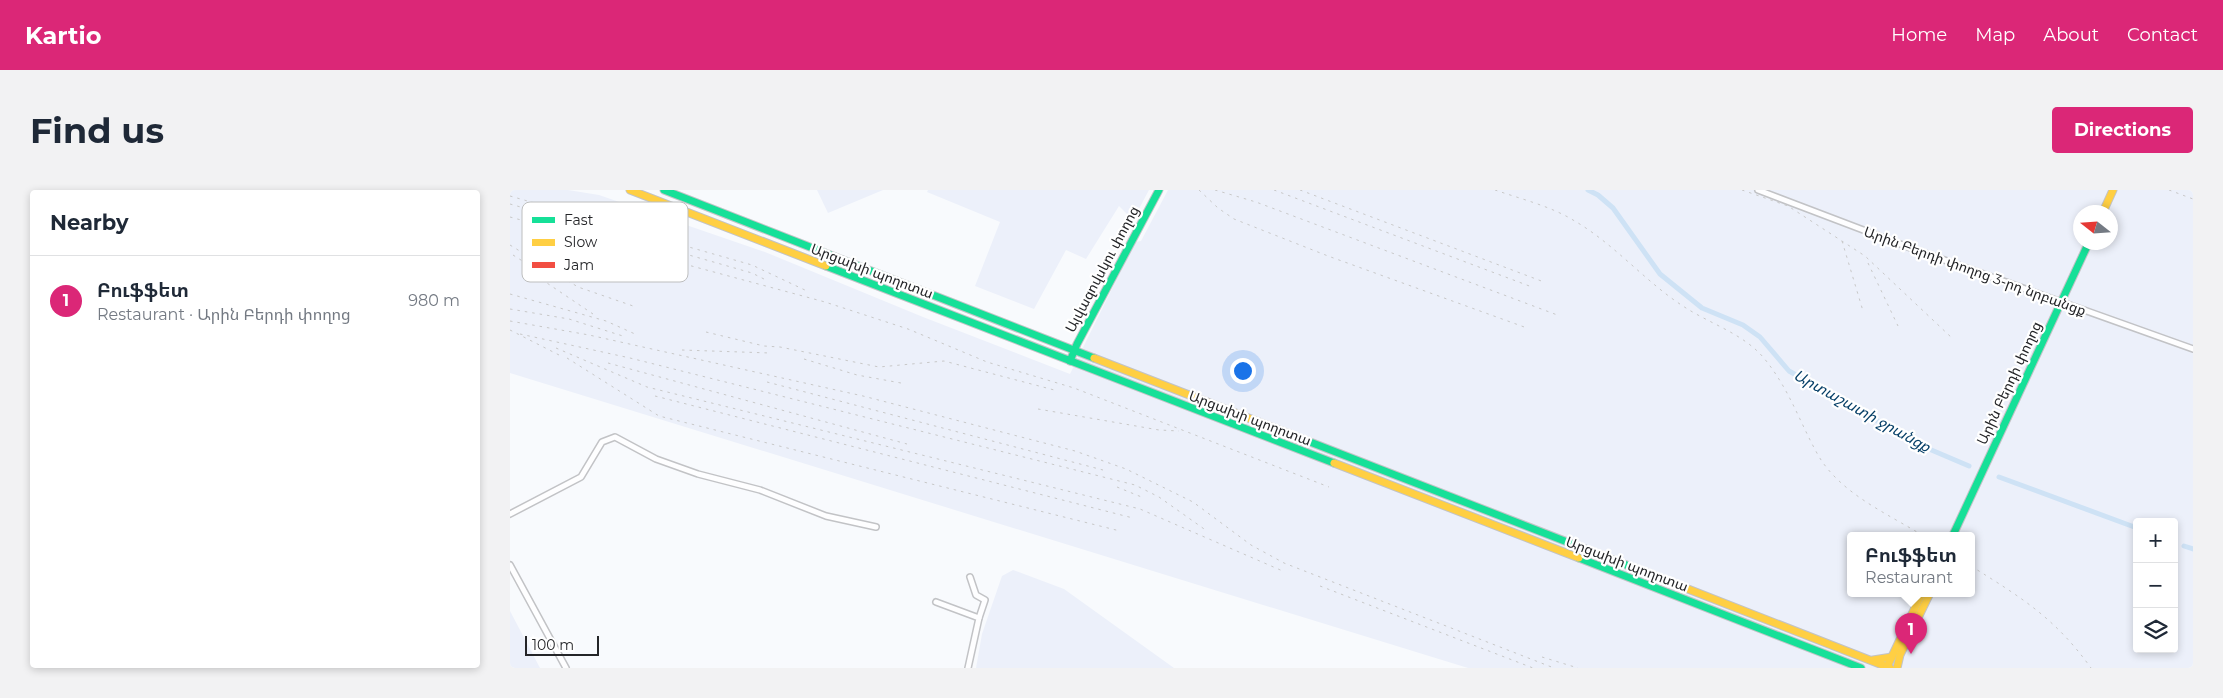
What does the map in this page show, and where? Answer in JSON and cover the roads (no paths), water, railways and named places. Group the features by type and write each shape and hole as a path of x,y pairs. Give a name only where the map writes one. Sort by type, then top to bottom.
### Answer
{"main road":[{"name":"Արցախի պողոտա","path":"630,190 661,202"},
{"name":"Արցախի պողոտա","path":"664,190 1888,668"},
{"name":"Այվազովսկու փողոց","path":"1070,361 1159,190"},
{"path":"2106,205 2113,190"},
{"name":"Արցախի պողոտա","path":"688,213 1861,668"},
{"name":"Արին Բերդի փողոց","path":"1954,532 2085,250"},
{"path":"1888,668 1920,597"},
{"path":"1897,668 1900,655 1928,597"},
{"path":"1869,660 1892,657"}],"street":[{"name":"Արին Բերդի փողոց 3-րդ նրբանցք","path":"1758,190 2193,349"},
{"path":"510,514 580,476 602,442 615,437 656,459 698,474 760,490 826,516 876,527"},
{"path":"510,565 566,668"},
{"path":"968,668 985,600 976,595 970,577"},
{"path":"936,602 979,618"}],"waterway":[{"name":"Արտաշատի ջրանցք","path":"1588,190 1598,195 1613,208 1660,274 1702,308 1743,325 1760,337 1789,371 1922,446 1969,466"},
{"name":"Արտաշատի ջրանցք","path":"1999,477 2133,527"},
{"name":"Արտաշատի ջրանցք","path":"2184,546 2193,549"}],"railway":[{"path":"1199,190 1218,208 1234,219 1328,256 1527,328"},
{"path":"1215,190 1256,202 1560,316"},
{"path":"1274,190 1532,287"},
{"path":"1300,190 1544,282"},
{"path":"1495,190 1545,207 1573,220 1603,240 1671,298 1755,349 1780,381 1818,455 1827,468 1838,480 1865,501 1917,532"},
{"path":"1742,190 1788,206 1865,256 1952,338"},
{"path":"2169,190 2193,199"},
{"path":"510,196 531,202"},
{"path":"510,204 522,207"},
{"path":"510,217 522,220"},
{"path":"1842,241 1863,311"},
{"path":"510,245 522,252"},
{"path":"688,247 752,265 807,291"},
{"path":"513,255 522,261"},
{"path":"688,255 752,273 768,281"},
{"path":"1868,263 1898,326"},
{"path":"688,265 825,302 908,329 987,362 1074,388 1329,487"},
{"path":"545,282 593,314"},
{"path":"570,282 578,287 636,307"},
{"path":"510,294 606,321 635,334"},
{"path":"510,309 569,319 626,337"},
{"path":"510,321 589,335 863,396 1075,451 1126,469 1193,502 1251,545 1284,563 1554,668"},
{"path":"510,330 561,356"},
{"path":"706,332 764,346 780,347 879,367 944,361 1058,391"},
{"path":"520,334 630,358 1135,485 1159,497 1207,531"},
{"path":"556,348 647,387 1140,509 1285,572"},
{"path":"682,350 770,353"},
{"path":"567,358 659,416 1120,531"},
{"path":"804,359 857,375 901,383"},
{"path":"608,363 907,444"},
{"path":"767,382 1103,470"},
{"path":"655,396 1133,518"},
{"path":"1038,409 1159,430 1179,431"},
{"path":"1117,487 1144,498"},
{"path":"1975,569 2022,599 2051,622 2091,668"},
{"path":"1320,586 1533,668"},
{"path":"1542,657 1578,668"}],"place":[{"name":"Բուֆֆետ","path":"1911,654"}]}
